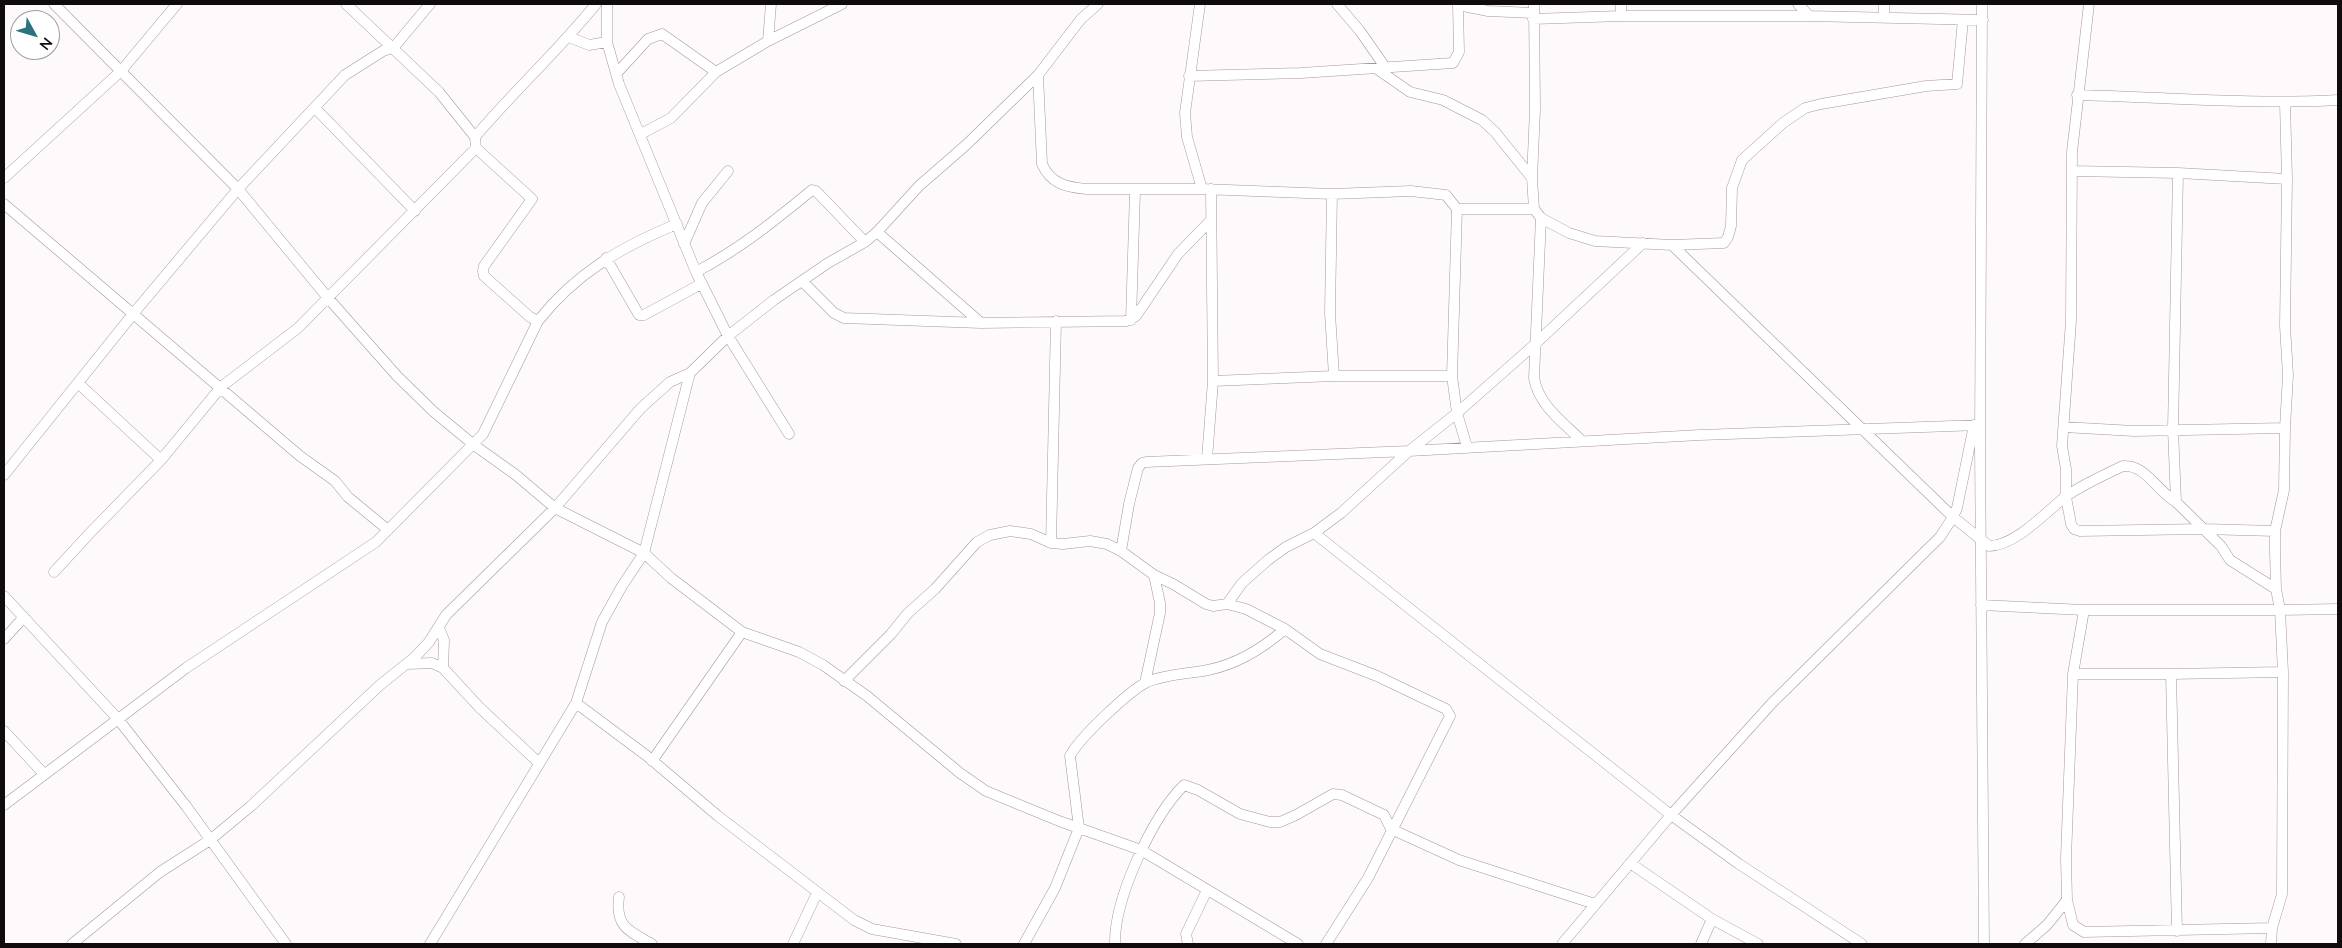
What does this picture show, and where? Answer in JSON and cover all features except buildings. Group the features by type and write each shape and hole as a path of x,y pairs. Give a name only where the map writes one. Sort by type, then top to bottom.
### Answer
{"street":[{"path":"54,4 238,189 328,298 397,376 434,412 474,445 516,475 555,508 644,553 678,583 742,632 798,652 822,665 867,696 960,773 986,791 1078,828 1141,850 1298,944"},
{"path":"4,178 120,71 177,4"},
{"path":"346,4 394,47 439,92 475,137 476,148 532,199 483,271 484,276 538,321"},
{"path":"4,475 133,314 238,189 345,75 382,51 394,47 430,4"},
{"path":"475,137 504,102 569,37 596,4"},
{"path":"607,4 607,42 616,74 684,244 701,284 728,336 789,434"},
{"path":"768,41 771,4"},
{"path":"641,134 671,118 716,72 768,41 842,4"},
{"path":"72,944 160,872 210,840 251,806 402,666 415,657 429,642 439,628 440,623 451,610 555,508 641,408 670,382 690,373 728,336 802,281 828,263 866,242 919,186 966,145 1038,74 1081,20 1098,4"},
{"path":"1200,4 1185,113 1187,137 1206,189 1211,220 1214,381 1207,459"},
{"path":"1337,4 1360,31 1381,68 1410,92 1443,100 1482,120 1496,132 1532,178"},
{"path":"1189,76 1453,63 1459,52 1458,4 1488,10 1621,16 1809,16 1983,20"},
{"path":"1621,4 1621,16"},
{"path":"1798,4 1809,16"},
{"path":"1884,4 1884,17"},
{"path":"1982,4 1977,425 1982,542 1984,944"},
{"path":"2088,4 2072,152 2071,321 2062,446 2066,469 2066,497 2071,524 2074,528 2080,530 2203,529 2275,531"},
{"path":"1533,12 1535,109 1532,178 1534,208 1541,218 1569,233 1595,241 1672,245 1724,243 1731,226 1732,188 1742,160 1760,142 1805,108 1861,97 1957,84 1963,20"},
{"path":"616,74 648,39 662,34 716,72"},
{"path":"569,37 589,45 607,42"},
{"path":"1038,74 1042,164 1046,174 1052,181 1068,187 1135,191 1206,189 1332,194 1411,191 1440,193 1450,198 1457,209 1452,376 1457,412 1467,447"},
{"path":"2077,95 2174,97 2286,103 2338,100"},
{"path":"2271,944 2272,928 2282,894 2283,672 2280,610 2276,589 2275,531 2284,490 2288,375 2285,326 2288,179 2286,103"},
{"path":"315,108 415,211"},
{"path":"54,572 88,534 162,460 221,387 298,328 476,148"},
{"path":"2072,171 2178,173 2288,179"},
{"path":"684,244 702,203 728,172"},
{"path":"2176,502 2173,428 2178,173"},
{"path":"696,272 749,241 812,190 816,191 866,242"},
{"path":"1131,320 1135,191"},
{"path":"1332,194 1330,313 1334,376"},
{"path":"4,204 300,456 335,481 348,497 388,530"},
{"path":"1457,209 1534,208"},
{"path":"1541,218 1534,378 1540,397 1545,405 1582,441"},
{"path":"802,281 834,314 844,318 981,323 1131,320 1136,316 1178,254 1211,220"},
{"path":"4,805 186,668 376,542 474,445 482,434 538,321 550,306 606,258 677,224"},
{"path":"877,232 981,323"},
{"path":"1227,604 1242,583 1268,560 1286,547 1314,533 1341,513 1409,451 1534,345 1643,243"},
{"path":"1672,245 1769,340 1864,428 1954,518 1989,546 1997,546 2010,540 2066,497 2107,473 2123,466 2133,465 2146,475 2167,497 2176,502 2221,546 2230,560 2276,589"},
{"path":"606,258 639,315 644,315 701,284"},
{"path":"1051,543 1056,321"},
{"path":"430,944 576,703 602,622 622,586 644,553 666,459 690,373"},
{"path":"1214,381 1334,376 1452,376"},
{"path":"78,383 162,460"},
{"path":"1121,551 1129,504 1142,464 1207,459 1409,451 1582,441 1864,428 1977,425"},
{"path":"1562,944 1671,814 1772,703 1940,537 1954,518 1977,425"},
{"path":"2064,427 2134,431 2173,428 2285,428"},
{"path":"844,681 977,542 990,535 1010,531 1031,534 1051,543 1063,544 1090,541 1107,544 1121,551 1154,575 1206,604 1213,606 1227,604 1246,609 1285,629 1320,654 1377,676 1446,709 1450,712 1450,716 1391,829 1368,878 1326,944"},
{"path":"1314,533 1671,814 1739,864 1862,944"},
{"path":"1146,683 1160,613 1160,602 1154,575"},
{"path":"4,596 118,719 286,944"},
{"path":"1981,605 2084,610 2338,609"},
{"path":"2084,610 2073,674 2066,858 2067,900 2073,925 2084,932 2272,928"},
{"path":"4,639 24,617"},
{"path":"439,628 444,640 443,668"},
{"path":"1024,944 1055,888 1078,828 1070,756 1085,734 1146,683 1166,676 1223,666 1243,659 1285,629"},
{"path":"652,761 742,632"},
{"path":"402,666 419,662 432,663 443,668 491,719 538,763"},
{"path":"2073,674 2283,672"},
{"path":"2171,674 2177,931"},
{"path":"576,703 652,761 718,816 854,920 872,929 956,944"},
{"path":"4,731 44,774"},
{"path":"1115,944 1119,914 1141,850 1170,802 1184,785 1198,790 1240,814 1270,822 1280,822 1332,794 1342,795 1384,815 1391,829 1459,860 1596,904"},
{"path":"1630,863 1712,919 1758,944"},
{"path":"1188,944 1186,934 1208,890"},
{"path":"793,944 817,893"},
{"path":"619,897 617,909 624,928 652,944"},
{"path":"2025,944 2047,925 2067,900"},
{"path":"1701,944 1712,919"}]}
